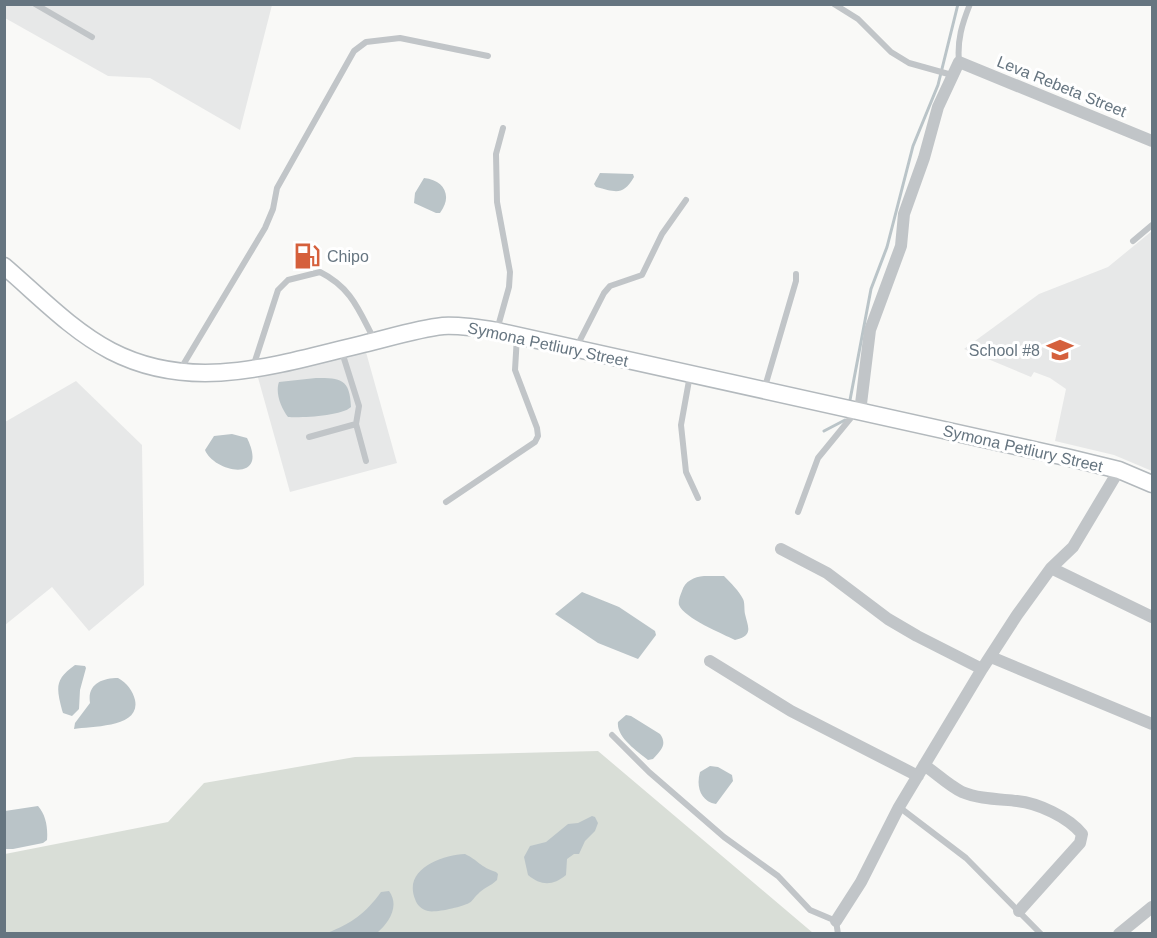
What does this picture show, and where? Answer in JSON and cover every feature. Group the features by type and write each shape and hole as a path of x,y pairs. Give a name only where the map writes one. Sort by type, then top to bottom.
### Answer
{"main road":[{"name":"Symona Petliury Street","path":"4,266 79,330 111,351 143,364 178,373 200,375 252,369 442,326 466,326 1119,470 1152,484"}],"street":[{"path":"858,411 870,330 901,246 904,214 924,158 938,107 950,74 959,62"},
{"name":"Leva Rebeta Street","path":"959,62 1152,141"},
{"name":"Symona Petliury Street","path":"837,927 899,807 982,669 1051,568 1073,547 1119,470"},
{"path":"781,549 827,573 897,625 982,669"},
{"path":"1051,568 1152,617"},
{"path":"991,657 1152,724"},
{"path":"710,661 791,711 921,770 961,791 975,796 1020,801 1042,808 1076,827 1082,834 1080,843 1019,911"},
{"path":"1119,933 1152,907"}],"lane":[{"path":"35,4 44,6 92,37"},
{"path":"834,4 858,19 891,52 909,63 950,74"},
{"path":"959,62 959,34 970,4"},
{"path":"178,373 265,228 273,209 277,188 354,51 366,42 399,38 488,56"},
{"path":"497,331 509,287 510,272 496,202 496,154 503,128"},
{"path":"576,349 604,293 610,286 642,274 662,234 686,200"},
{"path":"1133,241 1152,225"},
{"path":"252,369 278,290 288,280 320,272 333,279 350,294 375,341"},
{"path":"764,391 796,281 796,274"},
{"path":"446,502 535,442 538,436 515,370 517,336"},
{"path":"341,349 359,406 356,424 366,461"},
{"path":"690,374 681,425 686,472 698,498"},
{"path":"798,512 818,458 858,411"},
{"path":"309,437 356,424"},
{"path":"612,735 649,772 716,830 778,876 810,910 837,927"},
{"path":"899,807 966,858 1041,933"}],"shaded area":[{"path":"5,5 272,5 240,130 150,78 108,76 5,18"},
{"path":"600,173 633,174 634,177 622,190 614,191 596,187 594,184"},
{"path":"424,178 437,182 444,190 446,201 440,213 414,203 415,193"},
{"name":"School #8","path":"1152,231 1152,471 1114,455 1055,441 1066,389 1050,378 1034,372 1031,377 964,349 1039,294 1108,267"},
{"path":"364,345 397,463 290,492 257,374"},
{"path":"316,378 342,382 349,391 351,407 331,414 288,417 279,400 279,382"},
{"path":"76,381 142,445 144,585 89,631 52,587 5,625 5,422"},
{"path":"232,434 247,438 250,446 252,461 243,469 236,470 221,465 208,456 205,450 214,436"},
{"path":"704,576 724,576 739,593 744,601 748,627 745,636 735,640 704,625 682,610 679,602 683,588 690,580"},
{"path":"582,592 619,607 655,631 656,635 638,659 598,643 555,614"},
{"path":"75,665 86,668 80,690 79,709 72,716 63,713 58,689 61,679"},
{"path":"118,678 127,685 134,697 135,709 131,716 114,724 74,729 75,723 90,703 93,687 106,679"},
{"path":"626,715 660,734 663,745 653,759 648,760 620,733 618,722"},
{"path":"598,751 813,933 5,934 5,854 168,822 204,783 355,757"},
{"path":"710,766 718,767 732,775 733,781 716,804 706,800 699,787 700,772"},
{"path":"38,806 46,822 47,840 43,843 5,849 5,811"},
{"path":"592,816 598,823 595,831 585,841 579,854 574,854 567,859 566,875 552,883 542,883 528,875 524,857 530,846 546,842 568,824 578,823"},
{"path":"465,854 496,872 497,880 466,905 431,911 420,906 415,899 413,888 419,872 446,857"},
{"path":"389,891 393,902 392,914 377,933 327,933 363,912 381,892"}],"waterway":[{"path":"850,400 871,289 887,247 913,146 938,85 958,4"},
{"path":"824,431 845,420"}],"place":[{"name":"Chipo","path":"307,256"},
{"name":"School #8","path":"1060,350"}]}
